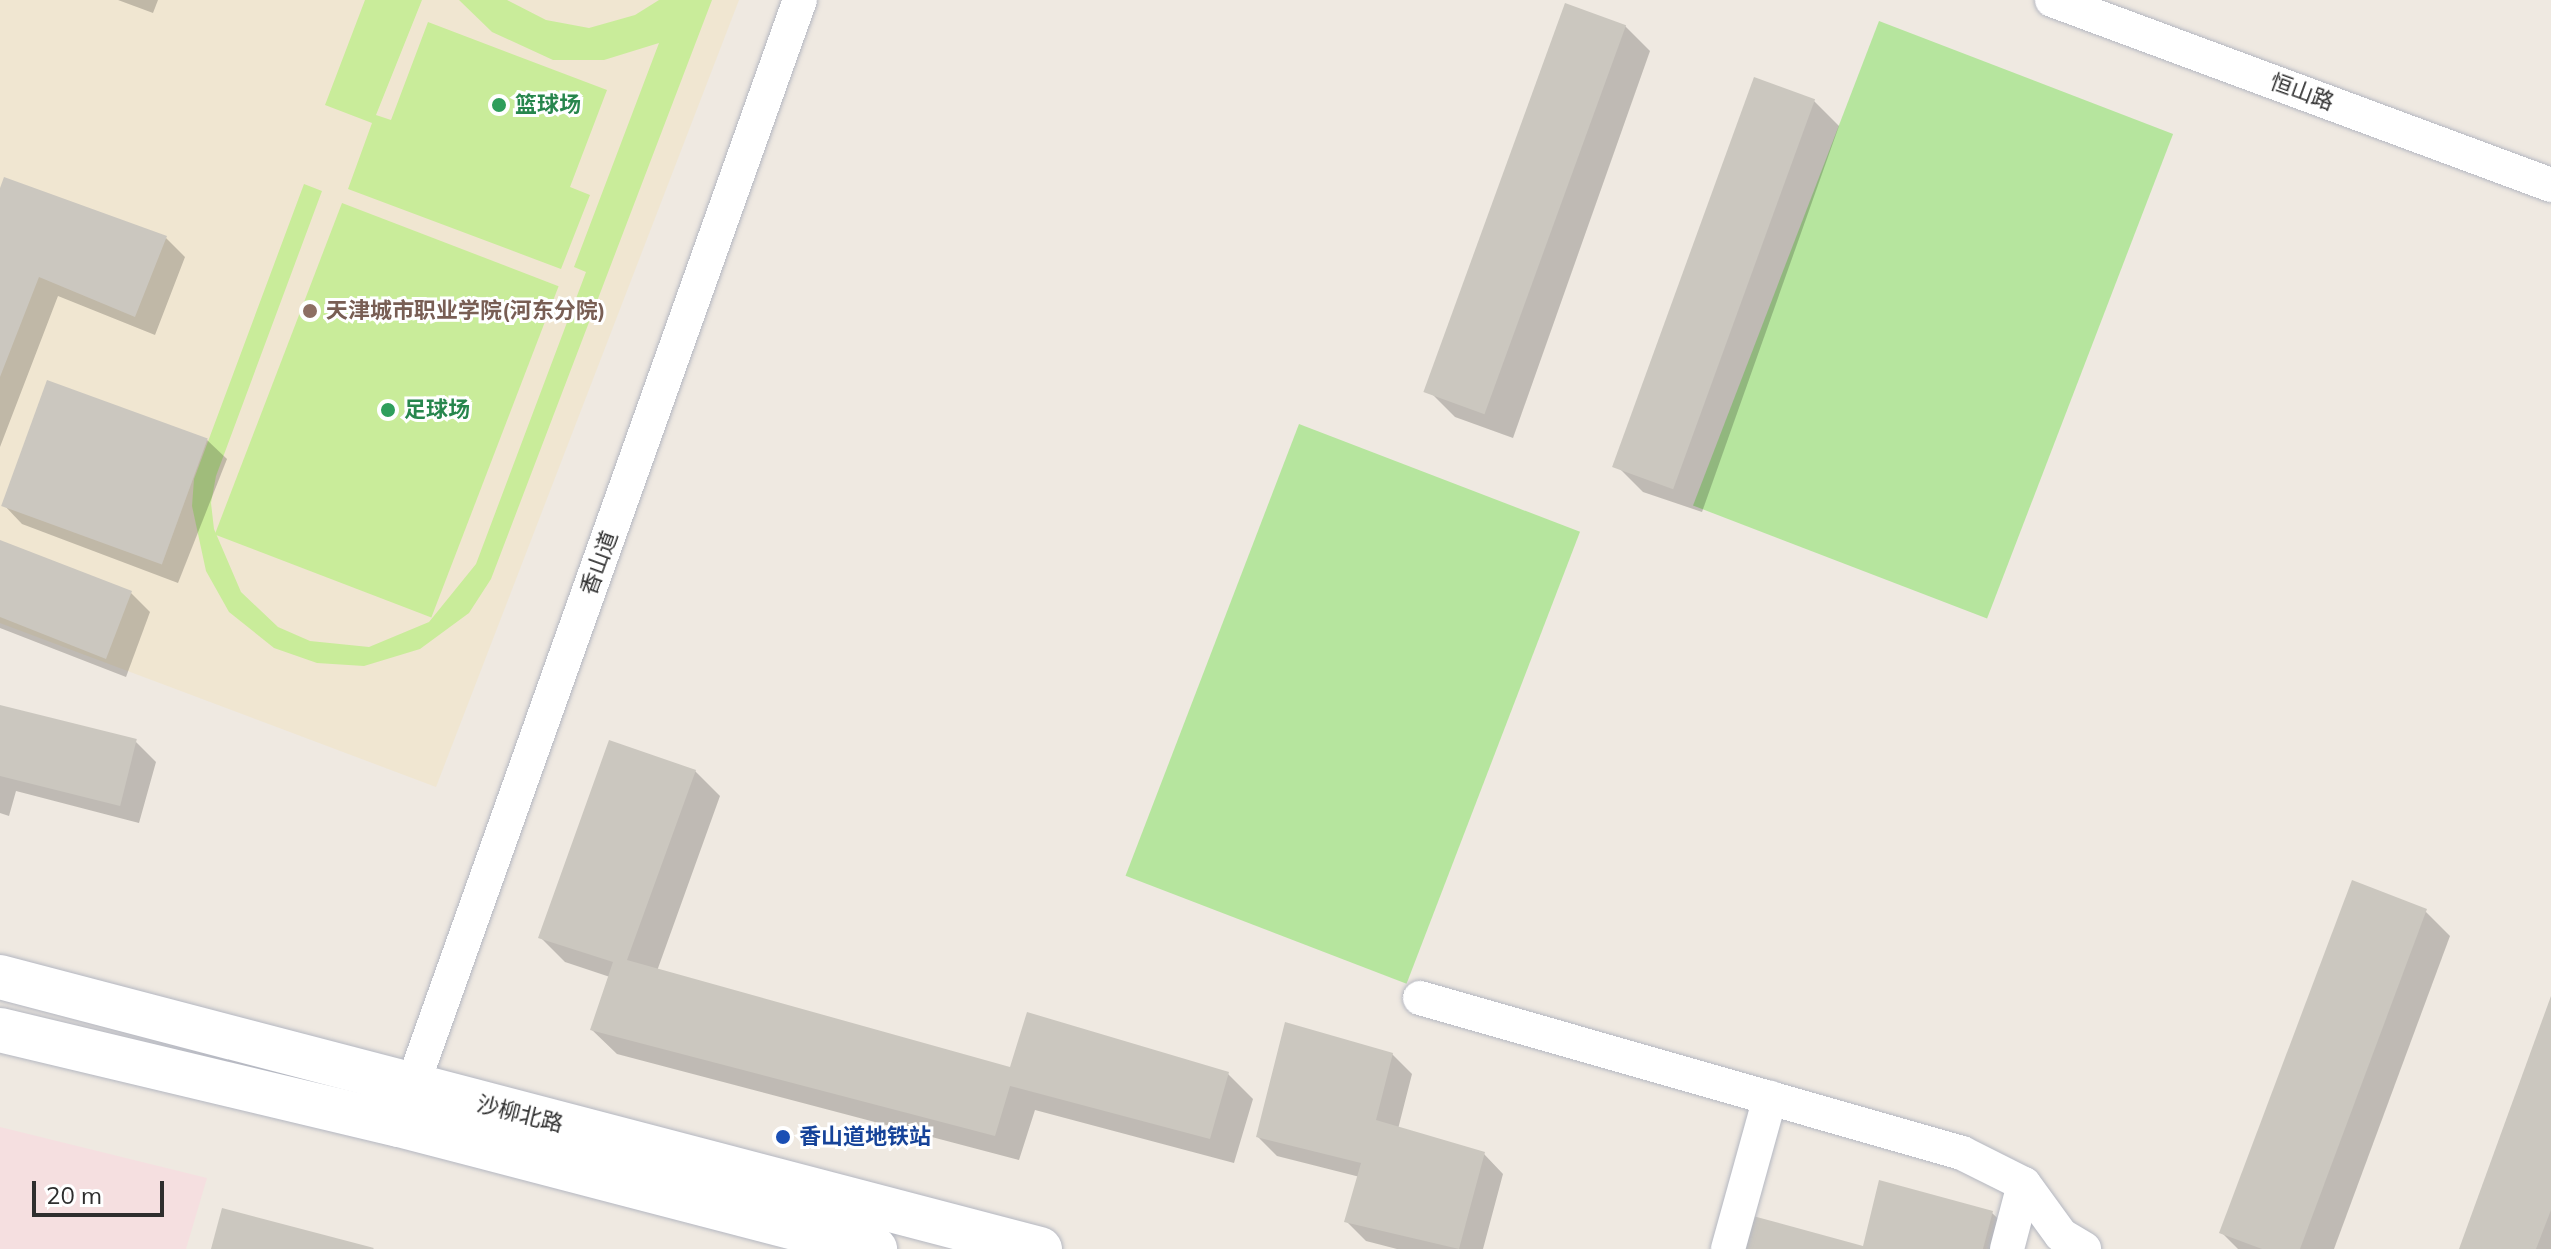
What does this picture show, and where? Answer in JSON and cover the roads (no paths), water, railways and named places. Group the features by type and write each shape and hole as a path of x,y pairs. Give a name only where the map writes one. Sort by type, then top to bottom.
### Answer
{"main road":[{"name":"沙柳北路","path":"0,977 395,1103 875,1249"},
{"name":"沙柳北路","path":"0,1030 395,1103 1040,1249"}],"street":[{"name":"香山道","path":"395,1103 781,0"},
{"name":"香山道","path":"395,1103 800,0"},
{"name":"恒山路","path":"2052,0 2551,185"},
{"path":"1420,998 1962,1153 2024,1184 2061,1235 2084,1249"},
{"path":"1728,1249 1770,1098"},
{"path":"2007,1249 2024,1184"}],"place":[{"name":"篮球场","path":"499,105"},
{"name":"天津城市职业学院(河东分院)","path":"310,311"},
{"name":"足球场","path":"388,410"},
{"name":"香山道地铁站","path":"783,1137"}]}
